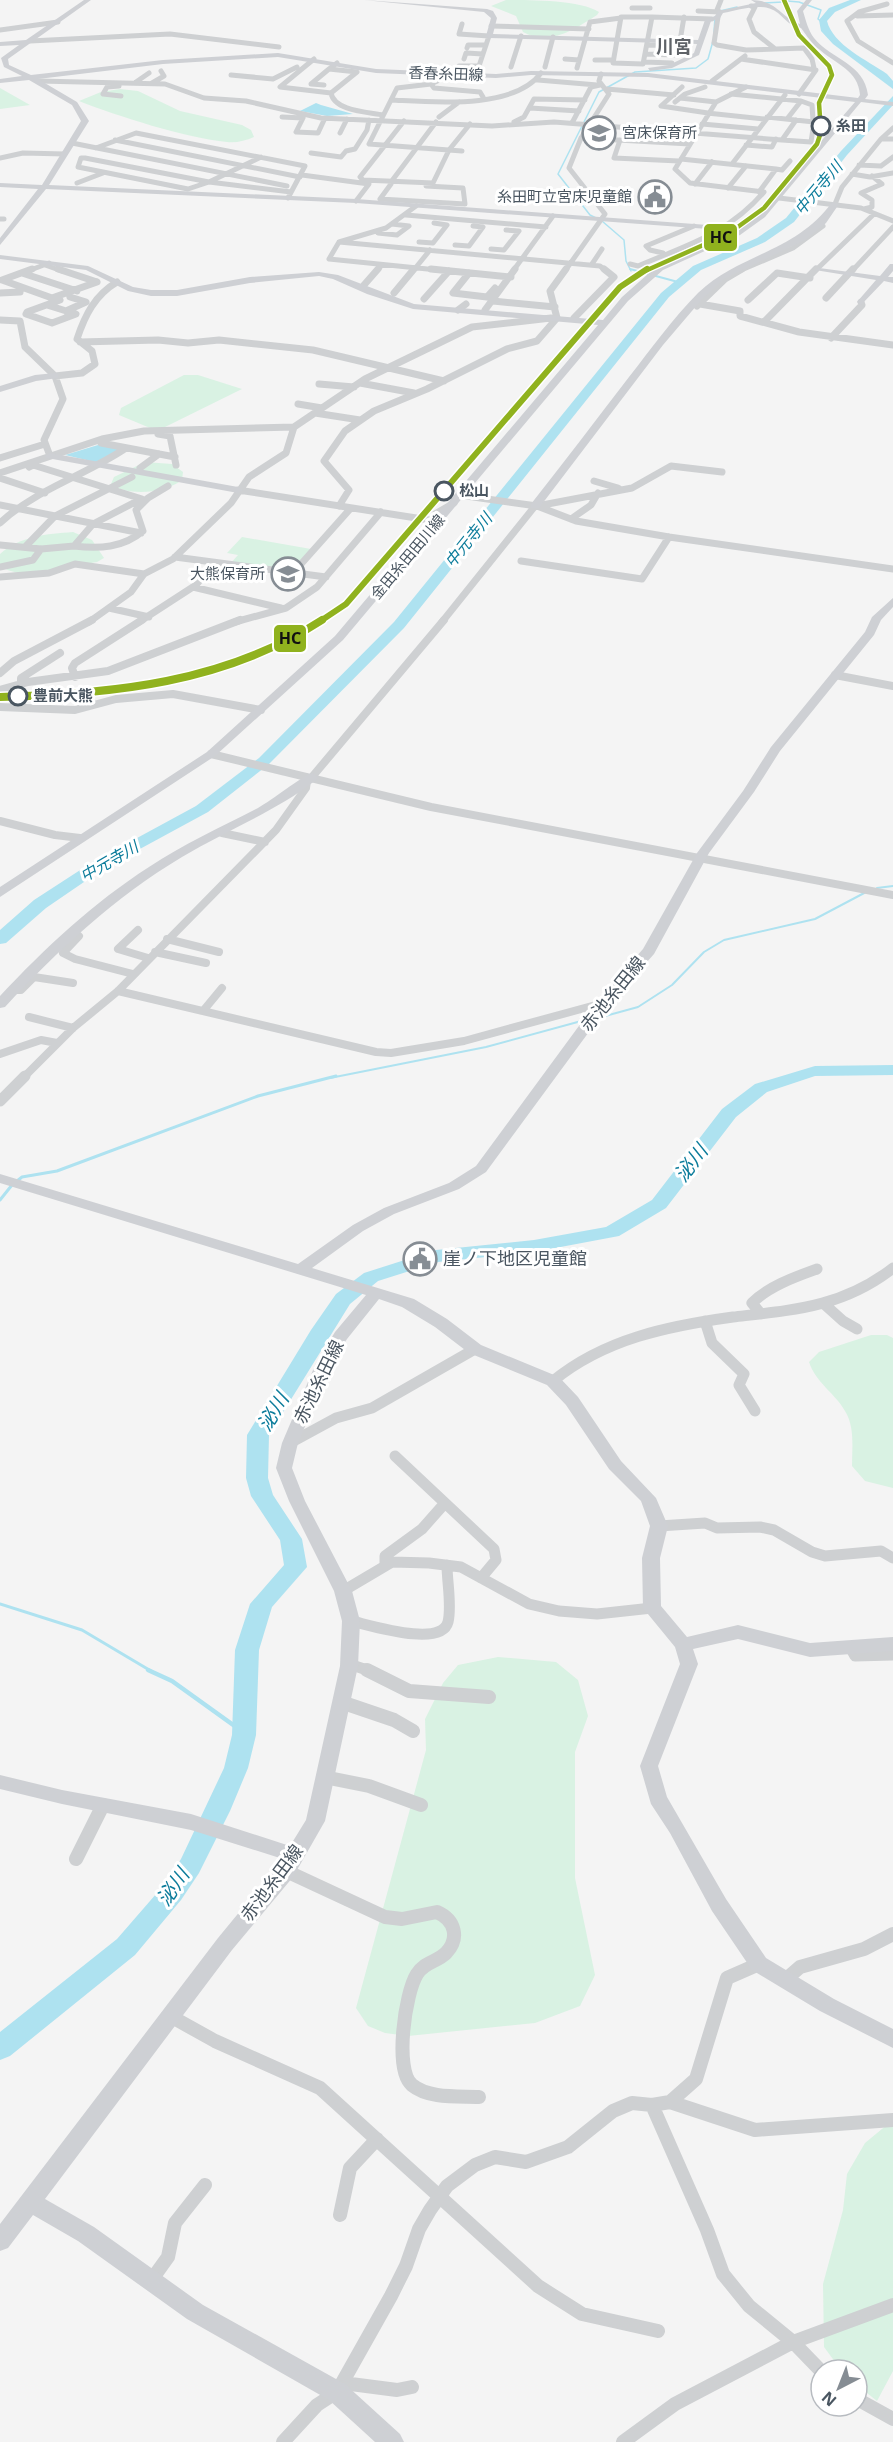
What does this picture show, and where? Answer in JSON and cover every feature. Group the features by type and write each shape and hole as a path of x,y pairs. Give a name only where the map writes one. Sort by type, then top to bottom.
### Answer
{"street":[{"path":"0,243 44,187 85,121 84,112 37,79 14,70 3,62 10,54 88,0"},
{"path":"367,0 485,10 493,14 489,36 479,66"},
{"path":"641,8 644,0"},
{"path":"722,0 717,10 714,43 746,50 804,48 812,59 816,70 814,76 787,119"},
{"path":"809,0 800,11 801,26 816,45 856,72 865,87 863,101"},
{"path":"893,2 853,15 847,21 848,31 863,46 893,63"},
{"path":"752,3 755,8 749,19 754,32 774,48"},
{"path":"474,98 510,96 540,76 577,68 602,71 670,67 697,54 708,20 752,3 762,4 779,11 784,20 801,26"},
{"path":"878,16 880,7 887,4"},
{"path":"632,8 653,9"},
{"path":"681,10 717,16"},
{"path":"853,15 893,15"},
{"path":"577,68 590,22 624,16 717,16"},
{"path":"644,62 652,16"},
{"path":"878,16 893,21"},
{"path":"678,44 684,17"},
{"path":"613,60 621,18"},
{"path":"0,30 58,22"},
{"path":"462,24 459,34 471,38 521,36 616,39 678,44 701,42"},
{"path":"491,26 589,29"},
{"path":"538,37 540,28"},
{"path":"0,44 170,34 279,47"},
{"path":"511,67 521,36"},
{"path":"506,125 524,117 530,108 553,37"},
{"path":"221,39 241,53 240,50 259,50"},
{"path":"467,48 468,45 486,45"},
{"path":"712,81 747,54 746,50"},
{"name":"香春糸田線","path":"0,81 37,79 241,53 278,55 376,70 450,75 540,76 602,71 712,81 800,98 893,104"},
{"path":"464,59 466,53 483,54"},
{"path":"646,54 675,55"},
{"path":"565,59 579,60"},
{"path":"741,59 778,62 814,69"},
{"path":"595,60 613,60 613,63 672,63"},
{"path":"231,75 273,80 312,61"},
{"path":"312,61 280,87 331,93 357,72 329,69"},
{"path":"311,84 337,63"},
{"path":"459,66 490,66"},
{"path":"721,74 738,66 745,67"},
{"path":"501,67 511,67 540,76 605,87 674,95"},
{"path":"113,90 128,91 164,76 161,71"},
{"path":"557,318 550,291 597,222 603,219 605,214 570,172 581,138 609,94 599,81 602,71"},
{"path":"136,82 149,73"},
{"path":"450,75 431,84 397,88 369,144 462,151"},
{"path":"37,79 148,83 181,88 204,98 246,101 318,117 369,120 382,117"},
{"path":"286,81 339,86"},
{"path":"121,96 103,94 107,87 120,86 125,82"},
{"path":"431,84 434,88 476,92 490,89"},
{"path":"572,123 591,87 597,85"},
{"path":"682,87 661,106 707,113 813,121"},
{"path":"669,109 680,98 705,87"},
{"path":"630,264 638,266 663,253 718,232 719,229 746,213 764,192 695,184 676,171 707,113 716,102 746,87"},
{"path":"391,100 459,102 484,96 476,92"},
{"path":"561,92 588,94"},
{"path":"331,93 332,99 339,105 404,121 437,119 470,124 506,125 554,122 811,142 814,135 812,105 800,98"},
{"path":"536,94 585,100"},
{"path":"730,94 784,96"},
{"path":"732,164 784,96"},
{"path":"680,98 716,102"},
{"path":"554,122 566,99"},
{"name":"金田糸田田川線","path":"0,893 80,838 213,755 339,638 460,498 600,322 654,273 686,254 737,233 783,199 863,101"},
{"path":"391,183 463,188 465,204 416,204 380,199 391,183 417,148 437,119 459,102"},
{"path":"530,108 579,111"},
{"path":"446,112 458,110"},
{"path":"282,117 318,117"},
{"path":"303,118 296,132 318,132 325,118"},
{"path":"340,133 346,119"},
{"path":"311,153 339,159 346,151 355,148 367,130 369,120"},
{"path":"746,145 772,147 796,120"},
{"path":"368,183 360,177 404,121"},
{"path":"115,140 301,176 368,183 433,183 448,150 470,124"},
{"path":"702,124 758,129"},
{"path":"636,139 643,128"},
{"path":"0,1004 74,932 110,901 167,861 277,802 308,778 426,642 682,315 721,277 779,251 818,226 852,174 893,128"},
{"path":"96,148 136,133 305,166 291,193"},
{"path":"581,138 690,144"},
{"path":"881,139 893,139"},
{"path":"620,140 614,158 712,162 782,170 790,160"},
{"path":"647,160 653,142"},
{"path":"72,143 225,174 291,193"},
{"path":"117,176 191,144"},
{"path":"0,158 23,153 65,154"},
{"path":"261,157 205,183 188,189 79,168 81,158 205,183 241,189 356,201 694,226 737,233"},
{"path":"860,165 881,166 893,157"},
{"path":"695,184 712,162"},
{"path":"728,188 746,166"},
{"path":"759,192 776,169"},
{"path":"77,183 104,173"},
{"path":"852,174 872,176 893,174"},
{"path":"864,209 872,207 873,200 861,193 882,184 872,176"},
{"path":"356,201 368,183"},
{"path":"0,185 291,193"},
{"path":"429,186 406,215 372,233 339,242 330,259 508,277"},
{"path":"783,199 864,209 884,218 893,219"},
{"path":"764,322 819,270 869,216 874,214"},
{"path":"406,215 546,227"},
{"path":"485,310 553,216"},
{"path":"412,248 417,242 433,243 447,225 433,223 437,218"},
{"path":"448,251 453,245 469,246 483,227 470,226 474,221"},
{"path":"372,233 397,235 409,226 392,224"},
{"path":"484,254 490,249 504,250 519,231 503,229 507,224"},
{"path":"663,253 650,250 646,246 694,226"},
{"path":"682,315 700,304 722,282 798,245 823,226 818,226"},
{"path":"826,298 893,227"},
{"path":"652,233 672,236"},
{"path":"339,242 600,266 614,278 578,319"},
{"path":"355,252 362,244"},
{"path":"389,256 397,247"},
{"path":"592,264 602,249"},
{"path":"394,292 430,250"},
{"path":"457,262 463,253"},
{"path":"490,265 498,256"},
{"path":"0,257 88,268 140,292 166,294 250,280 319,274 335,277 403,303 600,322"},
{"path":"336,273 346,262"},
{"path":"47,264 97,282 56,298 2,280 47,264"},
{"path":"364,285 381,265"},
{"path":"831,338 893,266"},
{"path":"747,268 759,270"},
{"path":"819,270 893,280"},
{"path":"424,299 448,271"},
{"path":"768,272 810,278"},
{"path":"22,273 83,292 47,305 26,314 57,323 76,314 47,305"},
{"path":"469,273 453,293 487,297 508,277"},
{"path":"748,300 777,273"},
{"path":"0,389 35,378 76,375 93,368 95,364 92,351 77,339 90,308 100,294 117,282"},
{"path":"0,293 11,290 36,293"},
{"path":"66,311 86,302 70,297"},
{"path":"493,301 555,307"},
{"path":"458,310 466,304"},
{"path":"700,304 740,311 740,316 831,338 893,345"},
{"path":"78,307 90,308"},
{"path":"472,327 480,317"},
{"path":"0,476 9,470 102,439 144,431 294,428 357,385 472,327 557,318"},
{"path":"339,506 349,490 324,461 344,433 360,420 414,393 444,381 507,349 537,341 557,318"},
{"path":"0,320 20,321 19,336 23,347 55,376 63,399 44,439 50,456"},
{"path":"80,342 158,340 188,343 219,340 313,350 444,381"},
{"path":"319,384 357,385 414,393"},
{"path":"298,404 322,408"},
{"path":"315,413 360,420"},
{"path":"0,673 14,661 98,617 131,592 144,574 175,557 231,503 249,477 286,453 294,428"},
{"path":"175,457 101,443 150,434 166,434 170,436 175,457 176,465"},
{"path":"0,458 45,444"},
{"path":"0,523 16,508 101,465 126,448"},
{"path":"140,468 159,454"},
{"path":"50,456 238,490 429,520"},
{"path":"0,476 33,465 143,500"},
{"path":"0,466 9,470"},
{"path":"534,506 632,488 671,466 722,472"},
{"path":"0,476 45,493"},
{"path":"25,548 55,516 132,477"},
{"path":"594,481 621,490"},
{"path":"74,546 93,524 168,486"},
{"path":"571,519 591,504 598,493"},
{"path":"413,552 413,546 429,520 444,504 460,498 534,506 571,519 669,537 893,568"},
{"path":"0,545 41,549 114,546 132,540 141,533 143,525 136,510 143,500"},
{"path":"0,505 141,533"},
{"path":"293,573 351,508"},
{"path":"0,690 21,684 108,671 196,639 229,623 284,609 310,592 326,577 381,512"},
{"path":"521,561 642,579 669,537"},
{"path":"0,567 33,560 41,549"},
{"path":"175,557 326,577"},
{"path":"75,676 72,668 75,663 193,587 214,563"},
{"path":"0,577 49,573 75,564 144,574"},
{"path":"193,587 284,609"},
{"name":"赤池糸田線","path":"301,1269 358,1228 389,1211 454,1186 481,1169 603,1003 649,951 701,858 775,749 870,633 876,619 890,607"},
{"path":"109,608 149,617"},
{"path":"21,684 21,678 60,652"},
{"path":"835,675 893,686"},
{"path":"0,707 75,710 116,699 173,694 261,710"},
{"path":"213,755 431,807 893,895"},
{"path":"0,1101 73,1028 118,991 265,842 296,804 306,788 308,778"},
{"path":"0,821 55,835 80,838"},
{"path":"222,833 265,842"},
{"path":"138,930 118,949 206,963"},
{"path":"74,932 79,936 63,950 63,953 75,959 133,974"},
{"path":"167,939 219,952"},
{"path":"13,990 21,990 34,977 73,983"},
{"path":"203,1011 222,988"},
{"path":"118,991 391,1053 465,1041 603,1003"},
{"path":"28,1017 73,1028"},
{"path":"0,1054 41,1040 57,1043"},
{"path":"0,1178 408,1303 423,1311 475,1349 553,1381 572,1401 615,1465 648,1498 658,1526 651,1558 652,1608 683,1645 689,1664 649,1766 658,1799 677,1828 719,1905 759,1964 827,2005 893,2039"},
{"path":"761,1314 752,1303 756,1297 791,1278 817,1269"},
{"path":"553,1381 593,1354 615,1343 705,1321 796,1310 860,1291 891,1273"},
{"name":"赤池糸田線","path":"0,2241 172,2017 225,1944 291,1864 315,1821 349,1664 351,1621 343,1591 297,1500 284,1468 290,1443 324,1363 373,1292"},
{"path":"823,1303 843,1322 857,1329"},
{"path":"705,1321 712,1343 744,1374 739,1385 755,1411"},
{"path":"290,1443 336,1418 372,1408 475,1349"},
{"path":"395,1456 494,1549 496,1560 481,1578"},
{"path":"385,1565 385,1556 422,1529 446,1503"},
{"path":"658,1526 705,1523 717,1528 760,1527 774,1530 812,1552 825,1556 881,1551 893,1558"},
{"path":"343,1591 392,1562 447,1565 461,1567 529,1604 559,1611 597,1614 652,1608"},
{"path":"351,1621 425,1636 441,1632 448,1623 447,1565"},
{"path":"683,1645 738,1632 810,1650 893,1644"},
{"path":"850,1647 855,1656 893,1655"},
{"path":"349,1664 360,1665 389,1684 408,1691 489,1697"},
{"path":"341,1702 394,1720 413,1731"},
{"path":"324,1777 369,1786 421,1805"},
{"path":"0,1782 191,1822 230,1834 395,1919 425,1911 441,1913 450,1921 455,1930 451,1948 440,1959 425,1963 417,1973 407,1995 405,2077 410,2085 424,2091 479,2097"},
{"path":"76,1859 104,1805"},
{"path":"785,1980 800,1967 864,1949 893,1934"},
{"path":"670,2102 696,2079 727,1978 759,1964"},
{"path":"172,2017 215,2041 320,2088 538,2286 582,2314 658,2331"},
{"path":"283,2442 317,2404 340,2388 406,2266 419,2229 447,2186 475,2165 495,2157 526,2162 568,2147 613,2111 632,2103 652,2105 670,2102 755,2130 893,2120"},
{"path":"652,2105 707,2230 723,2274 749,2306 793,2342 809,2359"},
{"path":"340,2215 350,2168 377,2139"},
{"path":"150,2282 168,2257 175,2223 205,2185"},
{"path":"31,2203 86,2234 195,2312 340,2388 392,2442"},
{"path":"622,2442 675,2404 793,2342 893,2305"},
{"path":"340,2388 371,2385 388,2390 412,2387"},
{"path":"869,2406 893,2419"}],"green space":[{"path":"506,0 568,3 599,12 580,26 562,34 542,38 523,32 516,16 491,6"},
{"path":"0,88 30,105 0,109"},
{"path":"120,89 138,91 180,111 242,125 251,130 254,137 230,142 210,140 132,120 79,101 101,92"},
{"path":"184,375 198,375 242,389 163,428 150,428 119,415 121,408"},
{"path":"145,462 172,464 183,472 182,480 166,488 147,492 127,491 111,484 114,477"},
{"path":"73,532 92,540 104,558 97,562 32,573 19,573 0,565 0,554 16,543 44,535"},
{"path":"242,537 311,549 290,571 230,564 238,555 227,553"},
{"path":"871,1335 887,1335 893,1338 893,1488 865,1481 852,1466 852,1438 848,1417 841,1405 816,1376 809,1362 819,1352"},
{"path":"498,1657 556,1662 578,1680 588,1716 575,1752 575,1878 595,1975 580,2006 535,2023 408,2036 385,2033 368,2026 356,2008 426,1750 425,1719 443,1683 458,1665"},
{"path":"893,2123 893,2371 877,2401 869,2395 869,2358 832,2358 824,2347 823,2284 843,2210 847,2174 865,2143 888,2124"}],"water":[{"path":"316,103 353,114 327,116 300,111"},
{"path":"98,445 120,449 99,463 65,455"}],"waterway":[{"name":"中元寺川","path":"857,0 832,10 823,20 825,31 893,86"},
{"path":"787,1 799,2 821,10 818,19 823,23"},
{"path":"764,3 783,2"},
{"path":"720,11 737,7"},
{"path":"714,32 715,17"},
{"path":"596,218 590,215 558,174 599,92 635,72 696,68 708,59 713,41"},
{"name":"中元寺川","path":"0,939 40,904 97,866 202,809 264,761 399,625 665,295 697,268 761,240 790,220 844,153 893,99"},
{"path":"602,221 624,240 626,261 630,269"},
{"path":"630,269 678,282"},
{"path":"877,888 893,886"},
{"path":"598,1018 638,1007 672,985 704,952 724,940 815,919 868,891"},
{"path":"330,1078 486,1047 585,1020"},
{"name":"泌川","path":"0,2048 126,1947 172,1893 190,1866 218,1811 236,1768 244,1735 247,1650 262,1604 296,1567 291,1539 262,1496 257,1478 258,1435 321,1330 343,1299 371,1277 436,1256 534,1246 612,1232 659,1204 729,1113 761,1088 815,1071 893,1070"},
{"path":"17,1181 22,1177 57,1171 258,1096 336,1076"},
{"path":"0,1200 12,1185"},
{"path":"0,1604 82,1630 151,1671"},
{"path":"148,1670 172,1681 243,1732"}],"transit line":[{"name":"HC","path":"0,697 94,693 182,679 224,667 265,651 306,630 346,604 620,287 650,267 728,234 764,208 817,144 821,132 819,103 832,75 829,66 799,35 784,0"}],"place":[{"name":"糸田","path":"821,126"},
{"name":"宮床保育所","path":"599,133"},
{"name":"糸田町立宮床児童館","path":"655,197"},
{"name":"松山","path":"444,491"},
{"name":"大熊保育所","path":"288,574"},
{"name":"豊前大熊","path":"18,696"},
{"name":"崖ノ下地区児童館","path":"420,1259"}],"district":[{"name":"川宮","path":"674,47"}]}
